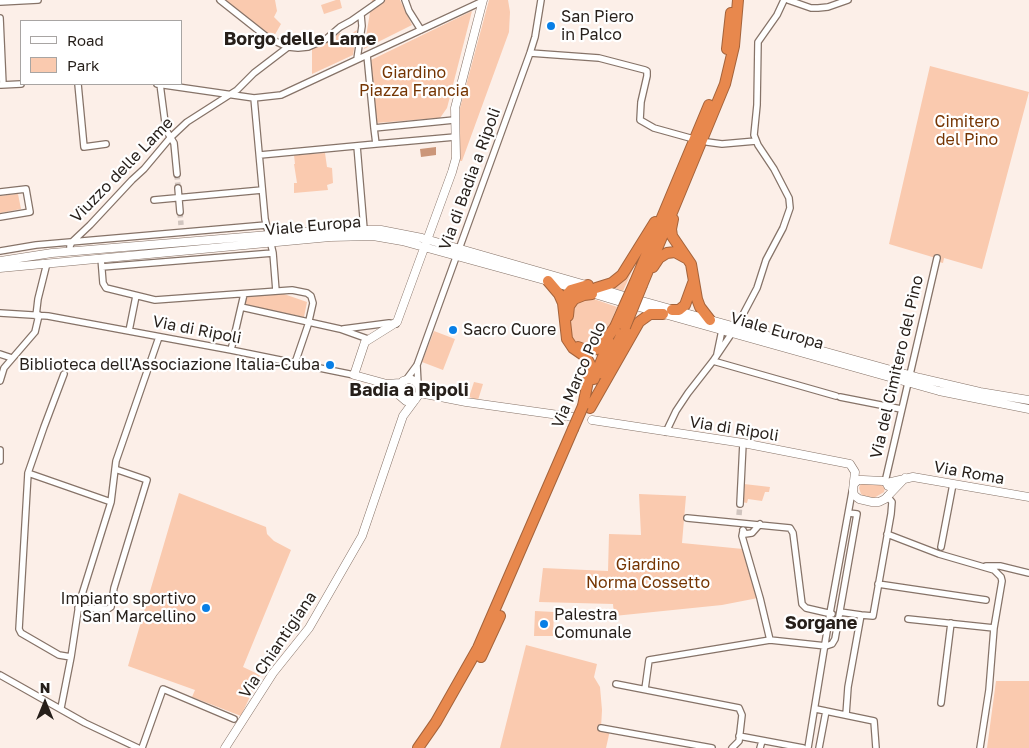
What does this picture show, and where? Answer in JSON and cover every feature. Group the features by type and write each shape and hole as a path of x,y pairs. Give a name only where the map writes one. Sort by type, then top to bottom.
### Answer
{"highway":[{"name":"Via Marco Polo","path":"418,748 436,722 478,648 576,430 639,283 718,85 728,41 732,0"},
{"name":"Via Marco Polo","path":"676,194 708,127 727,75 736,32 738,0"},
{"path":"676,194 671,231 675,241 689,260 699,305 710,320"},
{"path":"620,327 597,349 582,350 573,343 568,328 569,304 578,296 592,289 612,283 622,275 676,194"},
{"path":"639,283 664,254 675,252 689,260"},
{"path":"548,281 563,303 567,339 573,348 586,357 591,366 586,407"},
{"path":"586,407 603,386 639,322 650,314 679,310 685,305 693,282"},
{"path":"563,303 567,294 574,288 592,289"},
{"name":"Via Marco Polo","path":"426,748 477,665 489,641 576,430"}],"main road":[{"path":"354,375 364,344 368,339 396,324 455,164 454,120 458,95 483,1"},
{"name":"Viale Europa","path":"0,261 70,252 335,229 364,229 390,231 574,288"},
{"name":"Viale Europa","path":"0,268 330,237 386,237 426,243"},
{"name":"Viale Europa","path":"458,253 592,289 622,299"},
{"name":"Viale Europa","path":"641,304 720,329 734,330"},
{"name":"Viale Europa","path":"668,312 710,320 734,330 909,378"},
{"name":"Via di Ripoli","path":"354,375 387,384 403,382"},
{"path":"909,378 1029,400"},
{"path":"909,378 956,395 1029,409"},
{"path":"417,396 418,384 414,380 403,382 398,387 400,395 406,401 417,396 573,417"},
{"name":"Via di Ripoli","path":"387,384 400,395"},
{"name":"Via Chiantigiana","path":"400,395 402,416"},
{"name":"Via Chiantigiana","path":"225,748 273,673 309,628 362,536 402,416 417,396"},
{"name":"Via di Ripoli","path":"592,420 743,443 850,464 855,472 853,487"},
{"name":"Via Roma","path":"853,487 861,480 886,482 914,477 1029,497"},
{"path":"853,487 856,497 879,502 904,478"},
{"path":"886,482 888,495"}],"street":[{"path":"0,2 38,0"},
{"path":"220,0 268,38 288,47 308,47 326,39 340,26 381,0"},
{"path":"405,0 409,11 421,30"},
{"name":"Via di Badia a Ripoli","path":"403,382 417,365 458,253 536,37 541,0"},
{"path":"666,432 676,411 688,393 734,330 757,288 766,260 783,228 790,208 789,198 754,135 757,104 758,42 778,15 784,0"},
{"path":"788,0 811,8 848,0"},
{"path":"166,85 254,98 284,94 483,1"},
{"path":"357,59 362,26 361,14"},
{"path":"0,18 2,85 20,84"},
{"name":"Viuzzo delle Lame","path":"72,242 187,122 231,94 254,73 288,47"},
{"path":"530,53 599,58 645,70 647,76 641,102 640,120 654,128 690,138"},
{"path":"367,55 376,144"},
{"path":"78,85 84,147 106,144"},
{"path":"159,85 166,130 174,143 176,174"},
{"path":"254,98 262,190 266,225 273,253 276,291"},
{"path":"374,128 454,120"},
{"path":"260,155 455,136"},
{"path":"707,142 722,144 756,141"},
{"path":"357,146 364,229"},
{"path":"178,188 180,212"},
{"path":"0,192 26,189 30,212 0,216"},
{"path":"154,200 262,190"},
{"path":"181,225 182,233"},
{"name":"Viale Europa","path":"0,251 72,242 266,225"},
{"path":"70,252 72,242"},
{"name":"Viale Europa","path":"102,268 273,253"},
{"path":"101,258 103,283 106,288 163,301 298,290 310,295 313,301 309,322 294,362"},
{"name":"Via del Cimitero del Pino","path":"886,482 901,409 937,258"},
{"path":"0,381 4,368 35,332 38,299 47,263"},
{"path":"231,350 244,294"},
{"path":"129,331 136,296"},
{"path":"241,307 340,329 368,339"},
{"name":"Via di Ripoli","path":"0,313 48,316 354,375"},
{"path":"340,329 389,323 396,324"},
{"path":"715,358 720,329"},
{"path":"61,708 78,608 111,502 119,451 159,337"},
{"path":"0,354 12,358"},
{"path":"715,358 838,397 901,409"},
{"name":"Via di Badia a Ripoli","path":"417,365 418,384"},
{"path":"64,374 28,473 19,632 59,655 71,657"},
{"path":"740,504 743,443"},
{"path":"0,450 0,460"},
{"path":"78,608 108,609 111,607 114,588 146,480 115,469"},
{"path":"28,473 111,502"},
{"path":"941,547 953,484"},
{"path":"808,748 853,487"},
{"path":"687,518 759,526 788,527 793,533 803,606 860,618 873,616 891,514 892,502 888,495"},
{"path":"849,512 854,503 864,500"},
{"path":"879,502 888,506 891,514"},
{"path":"645,689 648,660 770,640 826,646 835,641 857,514 849,512"},
{"path":"739,515 743,531 742,536 770,640"},
{"path":"743,531 745,534 750,533 759,526"},
{"path":"887,534 939,554 997,571 1002,579 994,628 989,690 980,748"},
{"path":"841,557 849,558"},
{"path":"979,567 1000,566 1029,573"},
{"path":"878,584 986,600"},
{"path":"846,715 848,687 860,618"},
{"path":"908,619 994,628"},
{"path":"941,703 951,623"},
{"path":"0,675 85,723 138,748"},
{"path":"616,684 739,708 742,715 739,741 732,748"},
{"path":"142,748 163,689 234,719"},
{"path":"816,709 874,721 876,748"},
{"path":"819,748 826,712"},
{"path":"601,728 712,748"},
{"path":"739,736 803,748"},
{"path":"760,748 762,741"}],"green space":[{"path":"224,0 275,0 277,11 274,17 281,24 273,38"},
{"path":"340,0 342,8 324,14 321,5"},
{"path":"372,0 400,0 412,25 364,49"},
{"path":"489,0 508,0 510,12 509,32 462,161 460,161 460,108"},
{"name":"Giardino Piazza Francia","path":"472,11 447,108 440,118 376,123 371,60"},
{"path":"357,30 353,55 312,74 312,48 340,33 344,38"},
{"name":"Cimitero del Pino","path":"930,66 1029,92 982,269 944,258 943,263 939,262 939,259 889,244"},
{"path":"325,153 327,167 332,168 333,183 327,185 328,190 294,193 294,183 297,183 294,155"},
{"path":"18,194 21,209 0,213 0,196"},
{"path":"638,258 623,291 611,287"},
{"path":"281,293 307,302 304,317 244,305 246,296"},
{"path":"591,298 617,307 602,342 592,348 575,343 572,339 570,312 575,302"},
{"path":"434,331 455,339 443,370 422,362"},
{"path":"474,382 483,384 478,400 469,397"},
{"path":"406,383 412,383 416,390 412,397 406,397 402,393 402,387"},
{"path":"864,483 881,485 885,488 884,492 874,498 864,496 859,488"},
{"path":"744,484 770,487 769,492 765,492 762,501 748,499 747,503 742,502"},
{"name":"Impianto sportivo San Marcellino","path":"179,493 266,527 267,534 274,541 291,550 243,667 260,675 241,716 192,697 195,690 128,666"},
{"name":"Giardino Norma Cossetto","path":"639,494 686,496 682,543 743,549 758,598 722,605 614,616 613,604 539,602 543,568 608,571 609,534 641,535"},
{"name":"Palestra Comunale","path":"535,611 554,612 553,636 534,636"},
{"path":"526,645 597,664 594,677 600,687 601,728 610,730 606,748 500,748"},
{"path":"996,681 1029,681 1029,748 987,748"}],"shaded area":[{"path":"436,147 436,155 421,157 420,149"}],"tunnel":[{"path":"177,174 178,188"},
{"path":"180,212 181,225"},
{"path":"739,515 740,504"}],"place":[{"name":"San Piero in Palco","path":"551,26"},
{"name":"Sacro Cuore","path":"453,330"},
{"name":"Biblioteca dell'Associazione Italia-Cuba","path":"330,365"},
{"name":"Impianto sportivo San Marcellino","path":"206,608"},
{"name":"Palestra Comunale","path":"544,624"}],"district":[{"name":"Borgo delle Lame","path":"300,39"},
{"name":"Badia a Ripoli","path":"409,390"},
{"name":"Sorgane","path":"821,623"}]}
